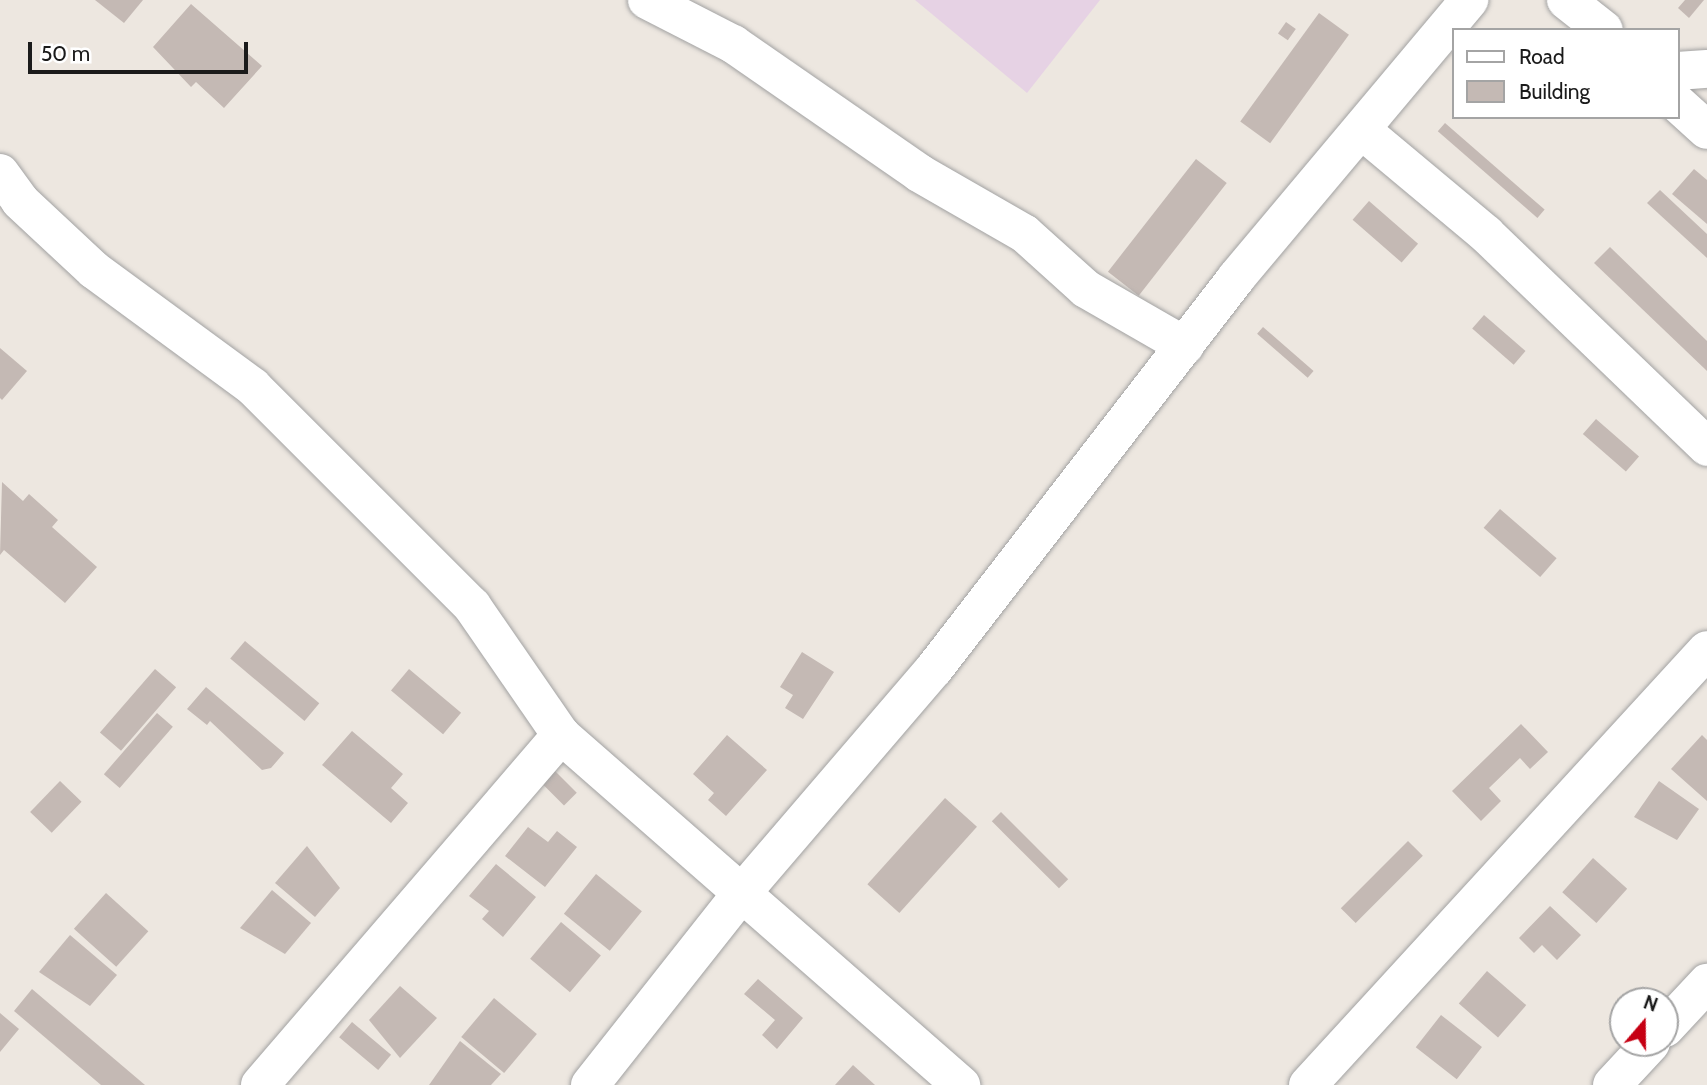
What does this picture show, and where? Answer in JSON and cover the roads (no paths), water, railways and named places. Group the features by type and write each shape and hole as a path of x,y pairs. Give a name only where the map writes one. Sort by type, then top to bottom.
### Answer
{"street":[{"path":"647,0 733,44 919,173 1025,234 1086,289 1185,346"},
{"path":"590,1085 619,1068 741,894 934,669 1185,346 1364,132 1469,0"},
{"path":"1566,0 1601,28"},
{"path":"1679,71 1707,69"},
{"path":"1679,105 1707,130"},
{"path":"1364,132 1486,234 1707,447"},
{"path":"0,173 20,201 94,270 253,387 472,606 561,735 961,1085"},
{"path":"1308,1085 1707,650"},
{"path":"260,1085 561,735"},
{"path":"1679,1013 1707,983"},
{"path":"1612,1085 1638,1057"}]}
